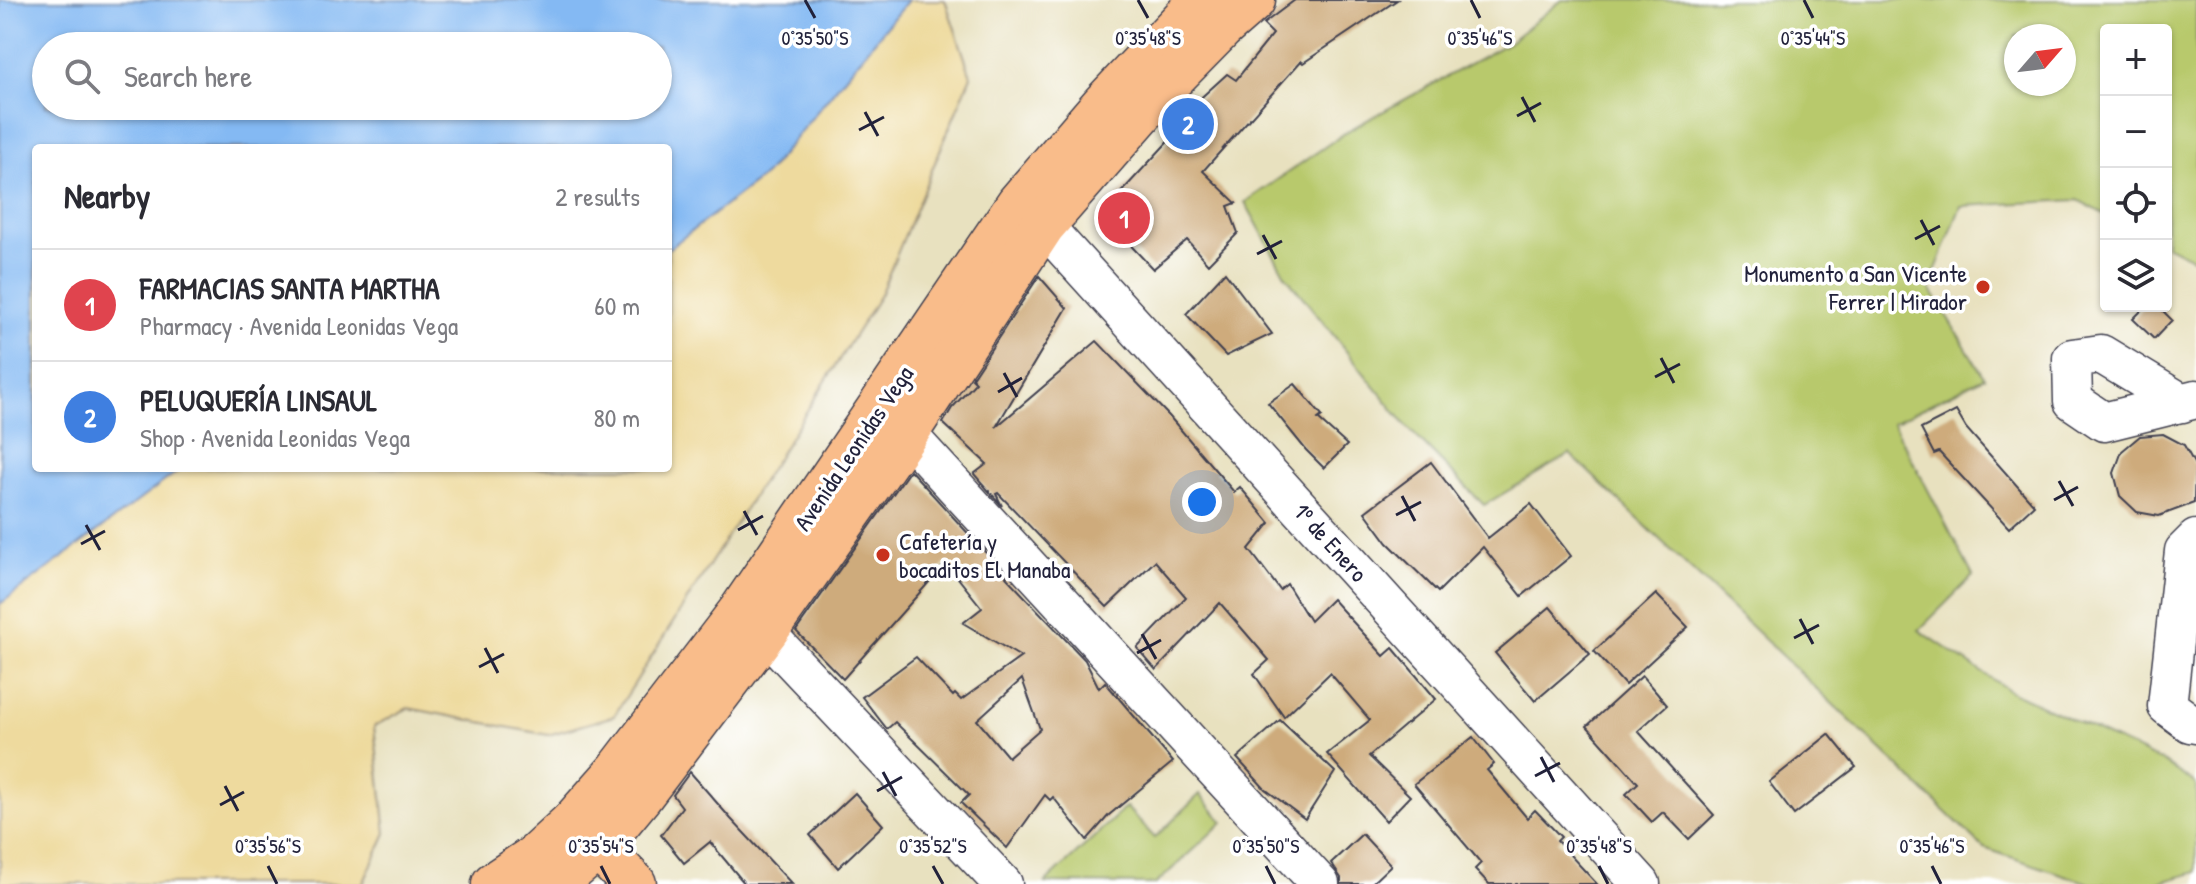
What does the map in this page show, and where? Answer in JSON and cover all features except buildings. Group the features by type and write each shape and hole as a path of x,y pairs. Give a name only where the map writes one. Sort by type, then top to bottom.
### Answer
{"main road":[{"name":"Avenida Leonidas Vega","path":"494,884 552,876 585,835 619,770 741,611 1031,214 1103,105 1202,0"},
{"name":"Avenida Leonidas Vega","path":"585,835 641,795 765,632 906,433 1031,214 1253,0"},
{"path":"585,835 634,884"}],"street":[{"name":"1º de Enero","path":"1031,214 1641,884"},
{"path":"906,433 1320,884"},
{"path":"2192,547 2167,706 2193,724"},
{"path":"765,632 1003,884"}],"green space":[{"path":"1562,0 2196,0 2196,260 2172,248 2172,24 2100,24 2100,212 2078,200 1961,206 1929,287 1984,377 1893,423 1973,576 1919,630 2010,691 2161,761 2196,784 2196,872 2155,884 2091,884 1984,848 1570,454 1484,505 1408,428 1285,275 1245,202 1349,130 1508,43"},
{"path":"1200,794 1223,822 1156,884 1045,883 1126,807 1155,838"}],"sand":[{"path":"908,0 945,0 971,76 880,295 614,716 548,735 408,708 374,726 386,833 363,884 0,884 0,604 177,472 672,472 672,246 765,175"}],"water":[{"path":"0,0 908,0 765,175 672,246 672,144 32,144 32,472 177,472 0,604"}],"place":[{"name":"PELUQUERÍA LINSAUL","path":"1188,124"},
{"name":"FARMACIAS SANTA MARTHA","path":"1124,218"},
{"name":"Monumento a San Vicente Ferrer | Mirador","path":"1983,287"},
{"name":"Cafetería y bocaditos El Manaba","path":"883,555"}]}
